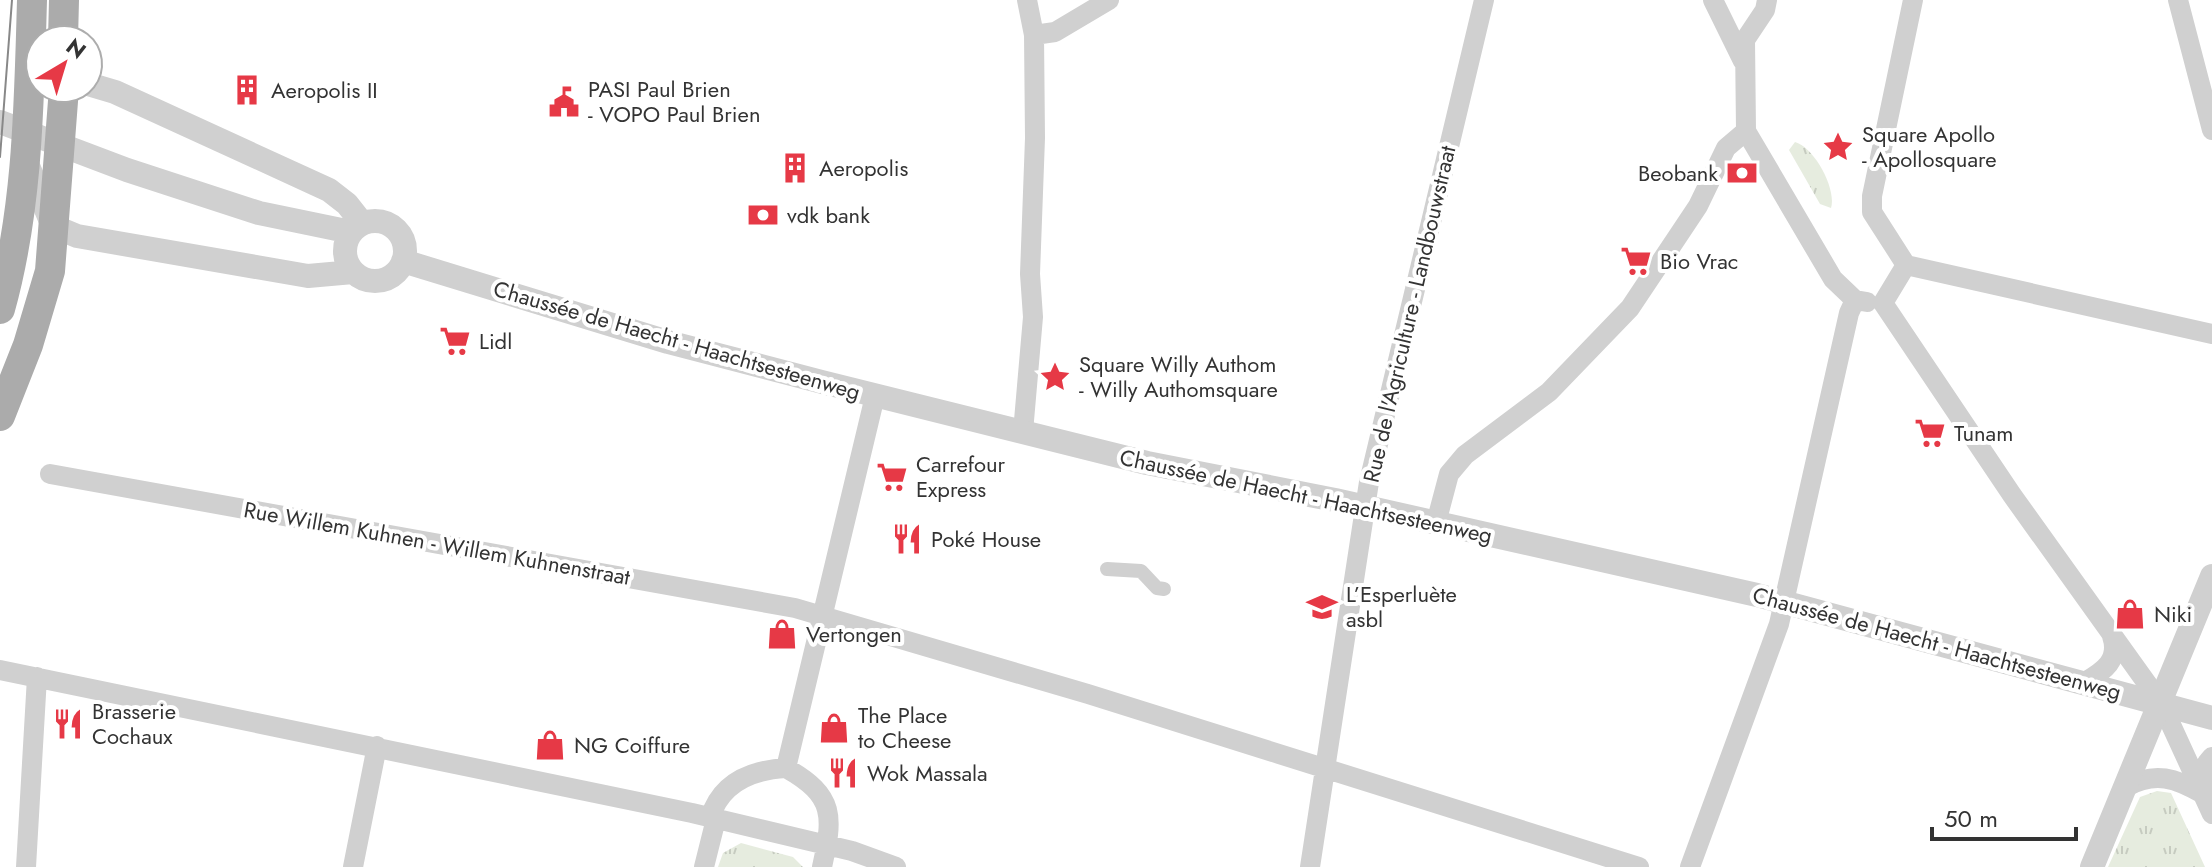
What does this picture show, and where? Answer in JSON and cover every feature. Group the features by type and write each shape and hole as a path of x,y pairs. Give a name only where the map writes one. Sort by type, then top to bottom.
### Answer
{"main road":[{"path":"0,309 13,256 24,157 32,0"},
{"path":"63,24 64,0"},
{"path":"0,416 28,345 65,231 59,171 63,104"}],"street":[{"path":"1023,432 1033,317 1030,274 1034,35 1027,0"},
{"path":"1034,35 1055,32 1109,0"},
{"name":"Rue de l'Agriculture - Landbouwstraat","path":"1310,867 1365,507 1484,0"},
{"path":"1713,0 1746,69"},
{"path":"1767,0 1765,10 1745,40 1746,131 1833,279 1855,300 1883,303 2161,703 2212,814"},
{"path":"1913,0 1872,196 1872,212 1906,265 2212,334"},
{"path":"2178,0 2212,130"},
{"path":"24,157 65,231 308,276 352,245 383,221 397,230 405,245 403,261 393,275 377,281 352,245 347,204 329,190 104,89"},
{"path":"28,109 35,104"},
{"path":"0,122 127,170 352,245"},
{"path":"1436,523 1449,474 1465,455 1549,392 1620,319 1698,206 1726,148 1746,131"},
{"name":"Chaussée de Haecht - Haachtsesteenweg","path":"403,261 668,342 875,396 1147,463 1365,507 1785,603 2212,718"},
{"path":"1883,303 1906,265"},
{"path":"1690,867 1785,603 1849,313 1855,300"},
{"path":"786,768 875,396"},
{"name":"Rue Willem Kuhnen - Willem Kuhnenstraat","path":"50,474 823,615 1639,867"},
{"path":"1107,569 1141,571 1157,588 1164,589"},
{"path":"2092,867 2212,576"},
{"path":"2085,682 2110,664 2116,648 2112,636"},
{"path":"0,670 713,818 828,845 896,867"},
{"path":"26,867 37,677"},
{"path":"353,867 377,746"},
{"path":"2203,794 2207,763 2212,757"},
{"path":"704,867 720,797 749,773 786,768 820,794 829,816 831,833 822,867"},
{"path":"2126,787 2143,778 2170,777 2203,794"}],"green space":[{"path":"1795,142 1809,152 1822,170 1831,190 1831,208 1820,204 1789,150"},
{"path":"2157,791 2171,793 2205,867 2108,867 2140,797"},
{"path":"741,843 793,857 803,867 718,867 723,853"}],"tram line":[{"path":"0,157 12,0"}],"place":[{"name":"Aeropolis II","path":"247,90"},
{"name":"PASI Paul Brien - VOPO Paul Brien","path":"564,102"},
{"name":"Square Apollo - Apollosquare","path":"1838,147"},
{"name":"Aeropolis","path":"795,168"},
{"name":"Beobank","path":"1742,173"},
{"name":"vdk bank","path":"763,215"},
{"name":"Bio Vrac","path":"1636,261"},
{"name":"Lidl","path":"455,341"},
{"name":"Square Willy Authom - Willy Authomsquare","path":"1055,377"},
{"name":"Tunam","path":"1930,433"},
{"name":"Carrefour Express","path":"892,477"},
{"name":"Poké House","path":"907,539"},
{"name":"L’Esperluète asbl","path":"1322,607"},
{"name":"Niki","path":"2130,614"},
{"name":"Vertongen","path":"782,634"},
{"name":"Brasserie Cochaux","path":"68,724"},
{"name":"The Place to Cheese","path":"834,728"},
{"name":"NG Coiffure","path":"550,745"},
{"name":"Wok Massala","path":"843,773"}]}
